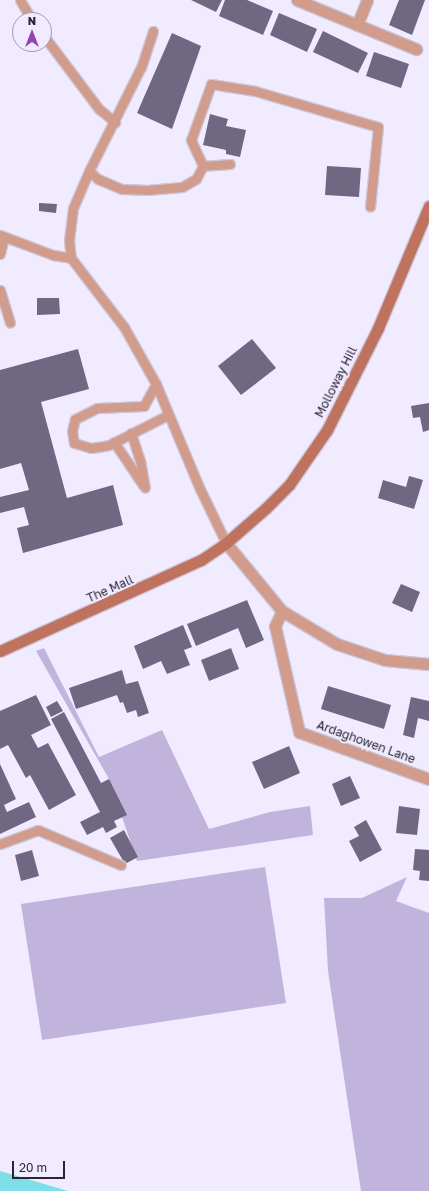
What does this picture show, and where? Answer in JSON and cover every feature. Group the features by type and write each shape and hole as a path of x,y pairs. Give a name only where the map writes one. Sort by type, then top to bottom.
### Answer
{"main road":[{"name":"Molloway Hill","path":"226,543 289,485 327,430 378,328 429,206"},
{"name":"The Mall","path":"0,651 173,575 226,543"}],"street":[{"path":"297,0 416,49"},
{"path":"357,25 367,0"},
{"path":"226,543 282,611 337,644 384,660 429,664"},
{"name":"Ardaghowen Lane","path":"282,611 275,626 299,732 429,779"}],"lane":[{"path":"20,0 27,12"},
{"path":"153,31 141,67 115,122 89,171 74,208 69,240 71,258 124,327 156,384 168,415 226,543"},
{"path":"52,47 99,109 115,122"},
{"path":"203,166 191,140 211,84 255,91 378,127 370,207"},
{"path":"203,166 230,164"},
{"path":"89,171 98,179 122,189 147,190 182,187 196,179 203,166"},
{"path":"0,254 2,236 54,255 71,258"},
{"path":"0,290 10,322"},
{"path":"156,384 144,406 97,408 75,419 72,431 74,442 91,448 114,442 168,415"},
{"path":"114,442 145,488 140,460 131,433"},
{"path":"0,844 38,830 121,865"}],"shaded area":[{"path":"44,648 99,757 162,730 209,829 270,812 310,806 313,835 137,861 109,779 36,651"},
{"path":"265,867 286,1003 42,1040 21,904"},
{"path":"407,877 396,901 429,913 429,1191 361,1191 328,971 324,898 362,898"}],"water":[{"path":"0,1171 68,1191 0,1191"}],"building":[{"path":"191,0 222,0 216,12"},
{"path":"225,0 247,0 273,11 263,35 219,16"},
{"path":"399,0 425,0 412,35 389,25"},
{"path":"279,13 317,29 307,52 270,35"},
{"path":"323,31 368,53 358,73 313,52"},
{"path":"172,33 201,46 172,129 137,113"},
{"path":"374,52 409,64 401,88 366,76"},
{"path":"210,114 228,119 226,126 246,130 240,157 226,154 226,150 203,145"},
{"path":"327,166 361,168 359,197 325,195"},
{"path":"39,203 57,204 56,213 39,211"},
{"path":"37,298 59,298 60,314 37,315"},
{"path":"252,339 276,368 241,395 218,366"},
{"path":"78,349 89,389 41,402 67,498 113,485 123,525 23,553 17,528 29,525 24,507 0,513 0,497 29,490 21,463 0,469 0,370"},
{"path":"429,403 429,430 423,432 420,417 413,418 411,406"},
{"path":"409,476 423,480 414,509 378,498 383,480 406,487"},
{"path":"401,584 420,592 412,612 392,603"},
{"path":"247,600 264,640 246,648 238,628 196,646 187,624"},
{"path":"183,625 192,647 184,650 190,665 167,674 161,661 143,669 134,646"},
{"path":"231,648 239,669 209,681 201,660"},
{"path":"122,670 126,684 138,681 149,713 138,717 136,710 127,713 123,702 120,703 117,695 76,709 69,688"},
{"path":"328,686 391,705 384,729 321,709"},
{"path":"36,695 51,725 31,735 38,748 48,743 76,795 49,810 30,775 26,778 8,745 0,749 0,711"},
{"path":"411,697 429,701 429,721 418,718 414,738 403,735"},
{"path":"57,701 63,711 51,717 46,707"},
{"path":"64,712 101,783 109,779 127,815 114,821 117,827 106,833 103,827 87,835 80,822 100,812 51,719"},
{"path":"289,746 300,773 264,789 252,762"},
{"path":"0,764 16,799 4,805 7,812 29,802 36,817 0,834"},
{"path":"350,776 360,798 341,806 332,784"},
{"path":"399,806 420,809 417,835 396,833"},
{"path":"366,820 382,850 360,862 349,841 359,836 354,827"},
{"path":"124,830 138,857 125,864 110,838"},
{"path":"415,849 429,850 429,881 419,880 420,871 413,870"},
{"path":"32,850 39,876 21,881 15,855"}]}
